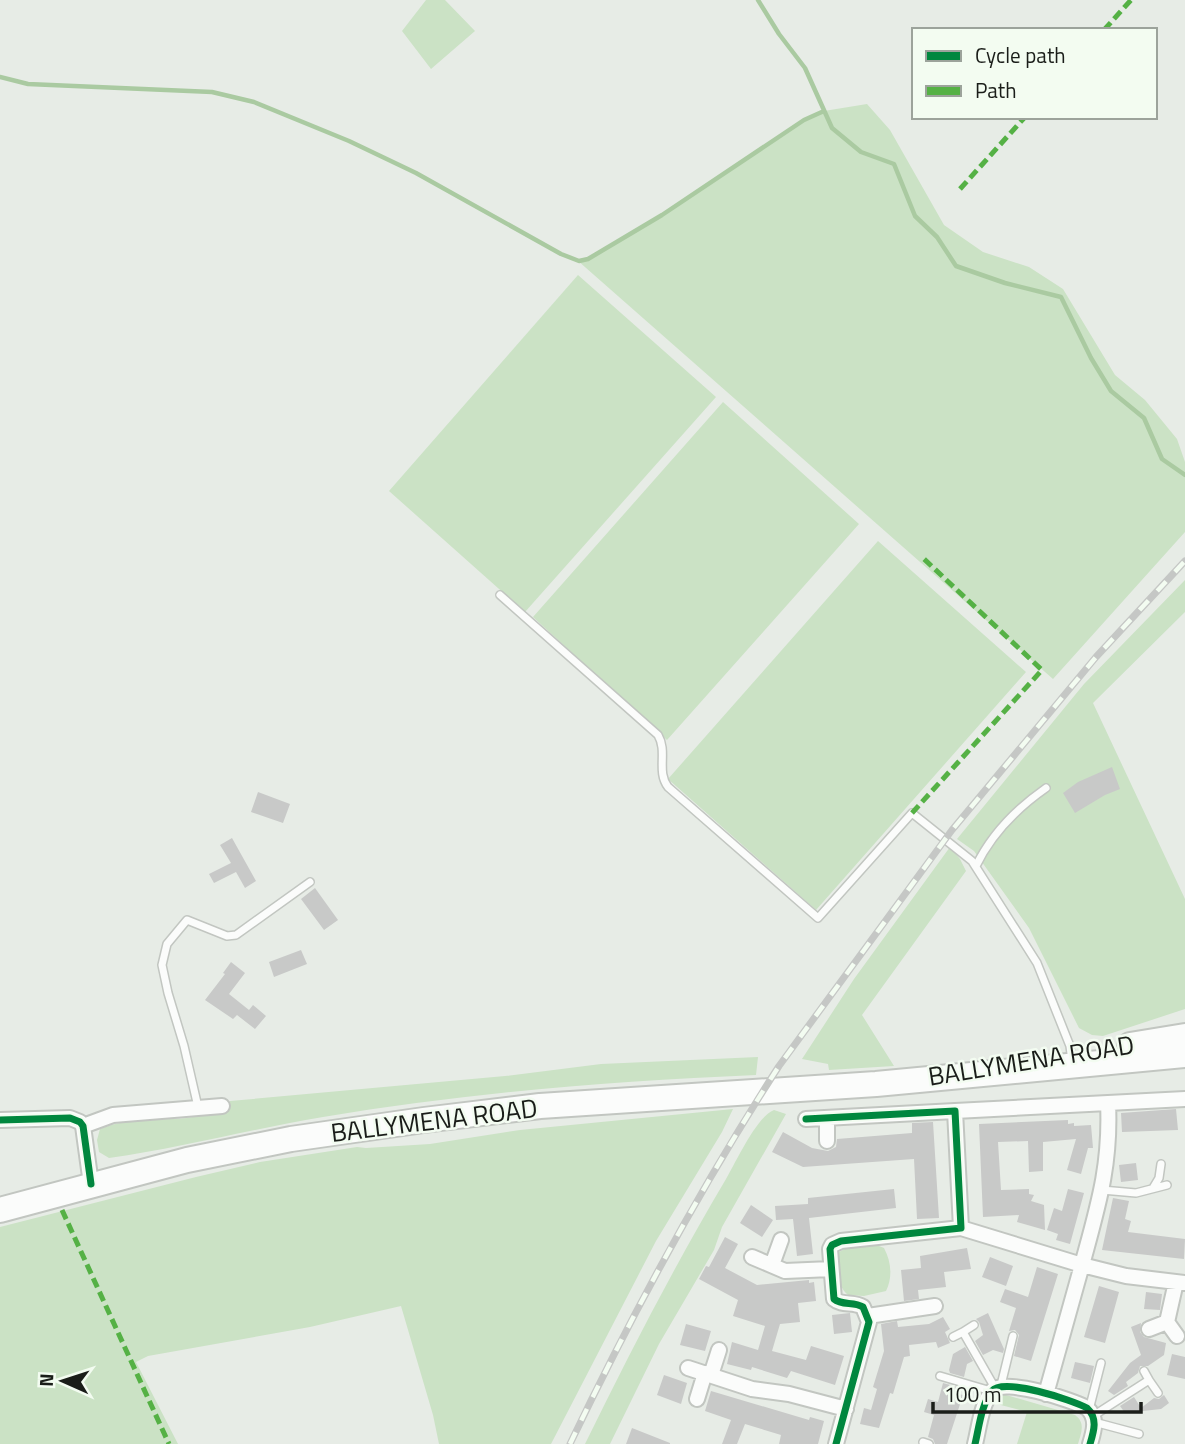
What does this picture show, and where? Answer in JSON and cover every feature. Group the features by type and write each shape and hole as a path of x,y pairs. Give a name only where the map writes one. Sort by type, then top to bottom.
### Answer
{"highway":[{"name":"BALLYMENA ROAD","path":"1072,1060 1185,1036"},
{"name":"BALLYMENA ROAD","path":"0,1210 60,1202 90,1184 187,1160 291,1139 424,1120 540,1106 876,1084 1072,1060 1185,1055"}],"street":[{"path":"806,1119 1185,1099"},
{"path":"1046,1394 1102,1190 1109,1137 1108,1103"},
{"path":"83,1126 113,1115 222,1106"},
{"path":"955,1111 961,1228"},
{"path":"0,1121 70,1118 80,1122 83,1126 90,1184"},
{"path":"827,1118 827,1141"},
{"path":"836,1444 869,1330 868,1316 861,1305 840,1303 834,1299 830,1249 835,1242 961,1228 1126,1276 1181,1283 1167,1322 1149,1329"},
{"path":"772,1265 782,1240"},
{"path":"752,1257 785,1271 831,1269"},
{"path":"868,1316 935,1306"},
{"path":"1167,1322 1177,1336"},
{"path":"697,1399 719,1350"},
{"path":"688,1368 752,1389 789,1394 846,1409"},
{"path":"975,1444 985,1406 996,1388 1009,1385 1075,1403 1092,1416 1090,1444"}],"lane":[{"path":"496,608 501,597 658,736 663,743 663,780 668,787 818,918 912,813 958,849 976,866 1037,963 1072,1060"},
{"path":"976,866 983,851 1017,808 1046,788"},
{"path":"198,1107 184,1045 164,980 162,965 167,944 187,920 227,936 236,935 310,882"},
{"path":"1153,1189 1159,1178 1161,1164"},
{"path":"1102,1190 1136,1193 1167,1185"},
{"path":"953,1337 974,1325"},
{"path":"963,1332 996,1388"},
{"path":"996,1388 1013,1336"},
{"path":"1092,1416 1101,1363"},
{"path":"1144,1371 1158,1393"},
{"path":"940,1376 996,1388"},
{"path":"1092,1416 1149,1380"},
{"path":"1092,1416 1139,1434"}],"green space":[{"path":"426,0 445,0 475,31 431,69 402,31"},
{"path":"867,104 890,130 944,225 983,252 1029,267 1063,289 1115,375 1145,400 1177,439 1185,462 1185,532 1053,679 577,260 588,259 662,215 804,120 824,111"},
{"path":"578,275 716,397 525,612 389,491"},
{"path":"723,402 859,524 667,740 533,617"},
{"path":"878,541 1026,672 816,910 668,779"},
{"path":"1185,580 1185,612 1093,703 1185,899 1185,1009 1103,1036 1092,1035 1079,1028 1029,928 974,851 957,839 1084,684"},
{"path":"950,847 966,871 862,1015 894,1066 829,1070 828,1064 802,1059 854,979"},
{"path":"758,1057 756,1075 593,1085 431,1101 323,1117 109,1158 99,1152 97,1140 100,1129 111,1125 187,1118 225,1111 230,1101 505,1076 601,1064"},
{"path":"733,1109 656,1241 551,1444 439,1444 401,1306 310,1327 148,1356 136,1362 178,1444 0,1444 0,1227 260,1162 357,1147 430,1144 520,1130"},
{"path":"774,1110 786,1114 722,1227 714,1250 659,1344 610,1444 585,1444 653,1310 741,1151 761,1121"},
{"path":"874,1244 884,1248 888,1258 890,1275 886,1291 864,1296 848,1295 841,1286 838,1275 839,1252 849,1247"},
{"path":"1003,1394 1075,1415 1082,1425 1078,1444 1017,1444 1027,1412 997,1404"}],"building":[{"path":"1112,767 1120,789 1075,813 1063,793 1078,782"},
{"path":"258,792 290,804 283,823 251,812"},
{"path":"232,838 256,881 245,888 236,872 214,883 209,874 231,863 220,845"},
{"path":"315,888 338,920 324,930 301,899"},
{"path":"301,950 307,964 274,977 269,962"},
{"path":"231,962 245,973 229,994 249,1010 253,1005 266,1016 255,1029 237,1015 233,1019 205,1000"},
{"path":"1176,1109 1178,1130 1122,1132 1121,1113"},
{"path":"1068,1120 1068,1124 1074,1123 1074,1126 1091,1125 1093,1148 1088,1148 1081,1174 1067,1170 1076,1139 1043,1142 1043,1171 1029,1172 1028,1141 998,1142 1001,1190 1029,1189 1029,1194 1034,1195 1031,1201 1044,1205 1045,1230 1017,1222 1019,1215 983,1217 979,1124"},
{"path":"933,1122 939,1218 917,1219 914,1159 803,1167 772,1152 783,1132 812,1148 828,1151 836,1147 837,1139 912,1133 912,1123"},
{"path":"1136,1163 1138,1180 1121,1182 1119,1165"},
{"path":"894,1189 896,1208 809,1218 813,1254 797,1256 793,1219 776,1220 775,1206 808,1204 808,1198"},
{"path":"1068,1189 1084,1193 1070,1244 1056,1240 1058,1234 1047,1230 1054,1208 1062,1211"},
{"path":"1113,1198 1129,1201 1125,1219 1131,1221 1128,1232 1185,1239 1184,1259 1102,1250"},
{"path":"751,1205 773,1220 762,1237 740,1223"},
{"path":"725,1237 738,1244 725,1268 757,1285 809,1280 809,1283 814,1282 816,1301 798,1303 800,1322 780,1324 772,1351 806,1360 811,1346 844,1356 835,1385 791,1371 787,1378 752,1367 751,1370 727,1364 732,1342 758,1350 765,1326 733,1316 738,1300 699,1279 706,1266 709,1267"},
{"path":"967,1248 971,1269 944,1272 946,1287 918,1290 919,1299 904,1301 901,1270 921,1268 920,1256"},
{"path":"990,1257 1013,1266 1006,1286 982,1277"},
{"path":"1037,1267 1058,1274 1031,1361 1014,1356 1019,1335 1015,1330 1009,1331 1016,1308 1000,1302 1005,1289 1028,1297"},
{"path":"1099,1286 1119,1292 1105,1343 1084,1337"},
{"path":"1146,1292 1162,1294 1160,1310 1144,1309"},
{"path":"850,1313 852,1332 834,1334 832,1315"},
{"path":"988,1313 1004,1349 1003,1353 993,1350 983,1355 975,1341 983,1335 976,1319"},
{"path":"943,1317 950,1329 945,1332 950,1343 938,1348 936,1342 909,1345 910,1356 904,1357 879,1428 860,1424 864,1408 871,1410 877,1389 873,1387 884,1351 881,1324 897,1321 898,1327 929,1324"},
{"path":"1141,1323 1140,1332 1144,1337 1166,1343 1164,1355 1148,1366 1140,1366 1138,1373 1126,1382 1128,1386 1114,1395 1108,1391 1130,1363 1141,1355 1131,1327"},
{"path":"686,1324 711,1331 705,1351 680,1345"},
{"path":"965,1347 973,1361 967,1364 964,1377 950,1373 953,1354"},
{"path":"1172,1354 1185,1357 1185,1379 1167,1375"},
{"path":"1075,1362 1094,1366 1090,1383 1071,1378"},
{"path":"664,1375 687,1383 681,1404 657,1395"},
{"path":"943,1383 961,1388 959,1394 963,1395 947,1444 935,1444 933,1439 928,1437 934,1415 924,1412 928,1399 938,1402"},
{"path":"711,1391 809,1420 810,1417 824,1421 818,1444 779,1444 781,1435 745,1424 737,1444 722,1444 731,1420 705,1411"},
{"path":"1164,1395 1169,1403 1161,1409 1125,1413 1120,1406 1134,1397 1141,1408 1154,1398 1159,1399"},
{"path":"632,1428 670,1443 670,1444 626,1444"}],"waterway":[{"path":"758,0 805,68 832,128 861,152 894,164 915,216 937,237 956,266 1005,283 1061,297 1091,358 1111,391 1144,418 1162,459 1185,475"},
{"path":"0,77 28,84 212,92 254,102 349,141 416,173 561,254 579,261 588,259 662,215 804,120 824,111"}],"railway":[{"path":"570,1444 669,1252 722,1158 779,1066 952,830 1096,657 1185,561"}],"marked path":[{"path":"1106,28 1131,0"},
{"path":"960,189 1023,119"},
{"path":"912,813 1042,670 923,558"},
{"path":"62,1210 169,1444"}],"cycle path":[{"path":"806,1119 955,1111 961,1228 841,1241 830,1249 834,1299 863,1307 869,1322 836,1444"},
{"path":"0,1120 70,1118 80,1122 83,1126 91,1184"},
{"path":"975,1444 988,1397 999,1387 1023,1388 1053,1395 1087,1408 1094,1420 1090,1444"}]}
